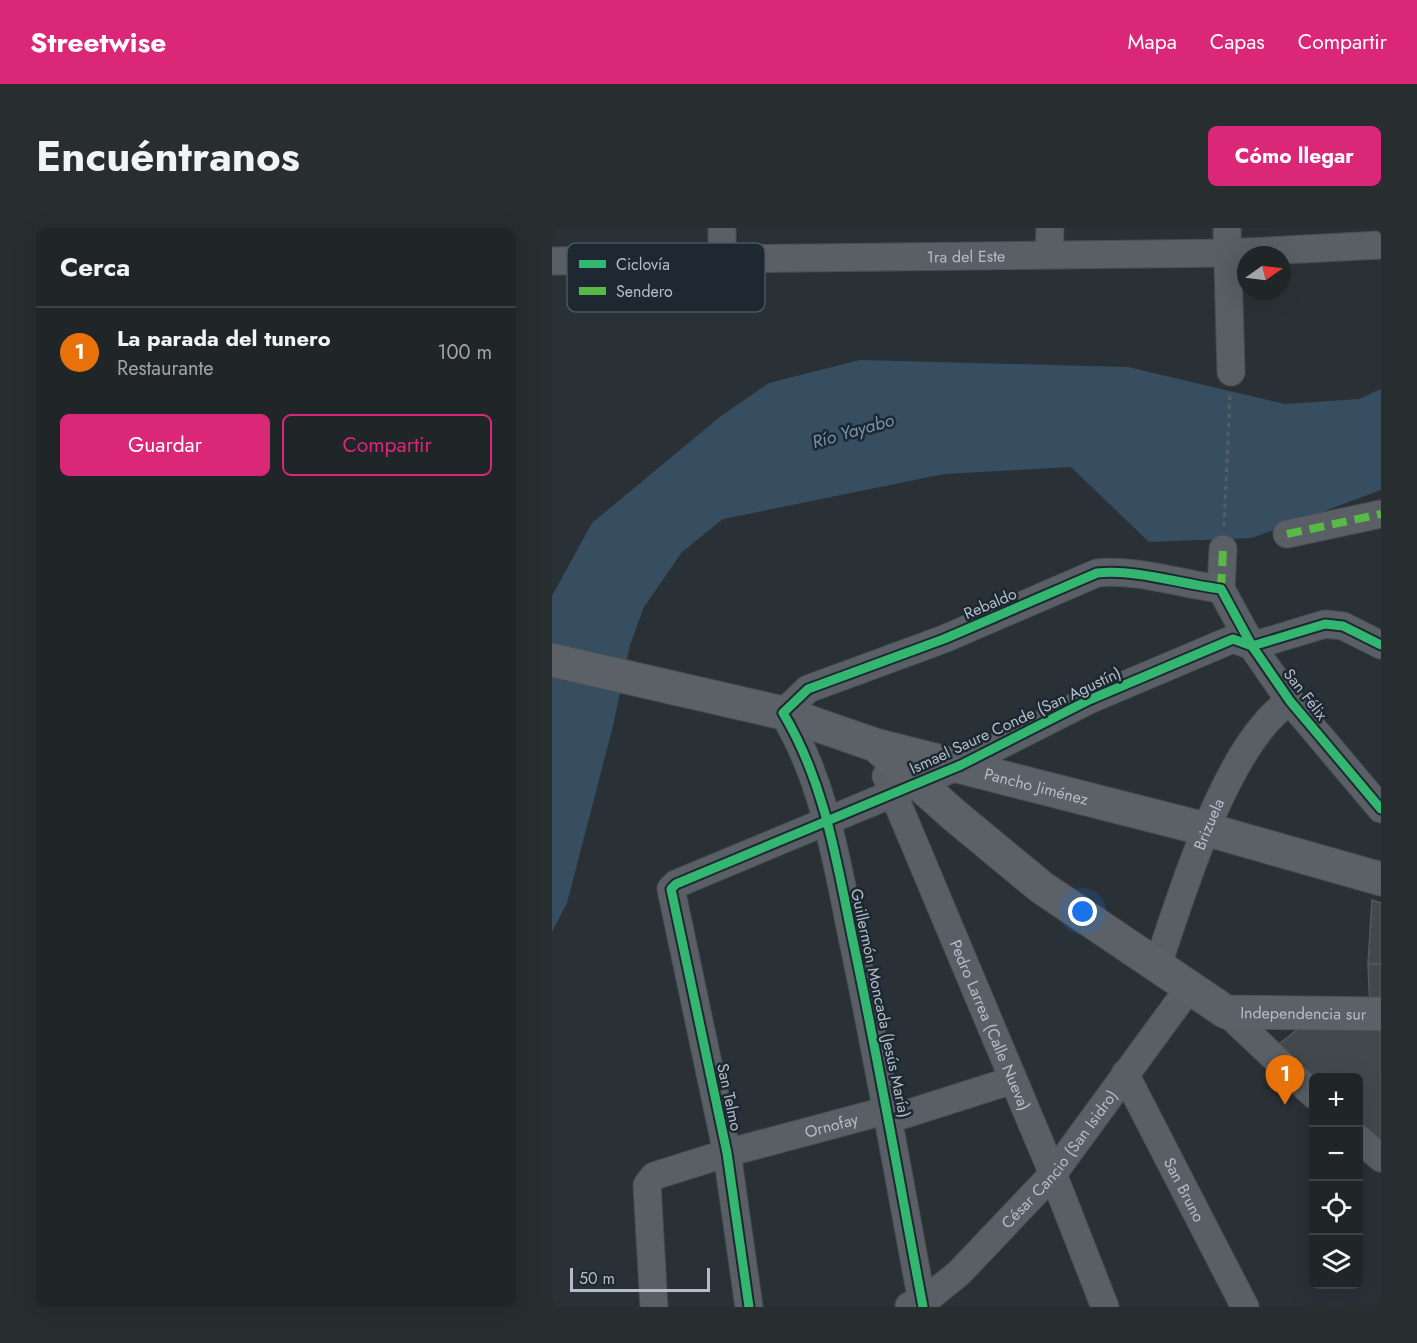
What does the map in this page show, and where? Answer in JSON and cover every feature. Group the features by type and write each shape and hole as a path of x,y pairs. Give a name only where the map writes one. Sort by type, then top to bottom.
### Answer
{"main road":[{"name":"Pancho Jiménez","path":"552,660 783,713 875,745 961,765 1205,829 1381,879"},
{"path":"875,745 905,788 1041,887 1226,1012"},
{"name":"Independencia sur","path":"1226,1012 1381,1014"}],"street":[{"name":"1ra del Este","path":"765,258 1050,241 1227,241 1381,245"},
{"path":"1227,241 1231,372"},
{"path":"1287,534 1381,514"},
{"path":"1221,589 1223,549"},
{"name":"Rebaldo","path":"783,713 808,689 944,639 1097,573 1123,571 1177,583 1221,589"},
{"name":"San Félix","path":"1221,589 1252,646 1290,701 1381,809"},
{"name":"Ismael Saure Conde (San Agustín)","path":"671,895 671,889 676,884 961,765 1089,700 1233,639 1252,646 1325,624 1343,626 1381,645"},
{"name":"Brizuela","path":"1157,967 1205,829 1255,734 1274,711 1290,701"},
{"name":"Guillermón Moncada (Jesús María)","path":"783,713 801,743 828,821 888,1110 918,1306"},
{"name":"Pedro Larrea (Calle Nueva)","path":"905,788 1013,1080 1105,1307"},
{"name":"San Telmo","path":"671,895 728,1153 749,1307"},
{"name":"César Cancio (San Isidro)","path":"918,1306 959,1273 1053,1174 1189,988"},
{"path":"1226,1012 1309,1090"},
{"name":"San Bruno","path":"1125,1074 1245,1307"},
{"name":"Ornofay","path":"654,1307 647,1185 654,1176 728,1153 888,1110 903,1115 1013,1080"},
{"path":"1363,1142 1381,1158"}],"path":[{"path":"1223,549 1231,372"}],"water":[{"name":"Río Yayabo","path":"860,360 1128,367 1285,404 1359,399 1381,389 1381,490 1252,538 1149,542 1071,467 944,474 723,519 682,552 644,607 630,645 613,726 567,903 552,932 552,596 592,523 721,416 769,383"}],"building":[{"path":"1372,900 1381,903 1381,964 1368,964"},
{"path":"1368,964 1381,964 1381,1006 1370,1007"},
{"path":"1381,1024 1381,1144 1363,1128 1363,1073 1309,1074 1274,1048 1302,1026"}],"marked path":[{"path":"1287,534 1381,514"},
{"path":"1221,589 1223,549"}],"cycle path":[{"path":"923,1307 872,1032 835,853 809,767 783,713 808,689 944,639 1097,573 1143,575 1221,589 1252,646 1290,701 1381,809"},
{"path":"749,1307 727,1153 671,889 676,884 961,765 1089,700 1233,639 1252,646 1325,624 1343,626 1381,645"}],"place":[{"name":"La parada del tunero","path":"1285,1105"}]}
